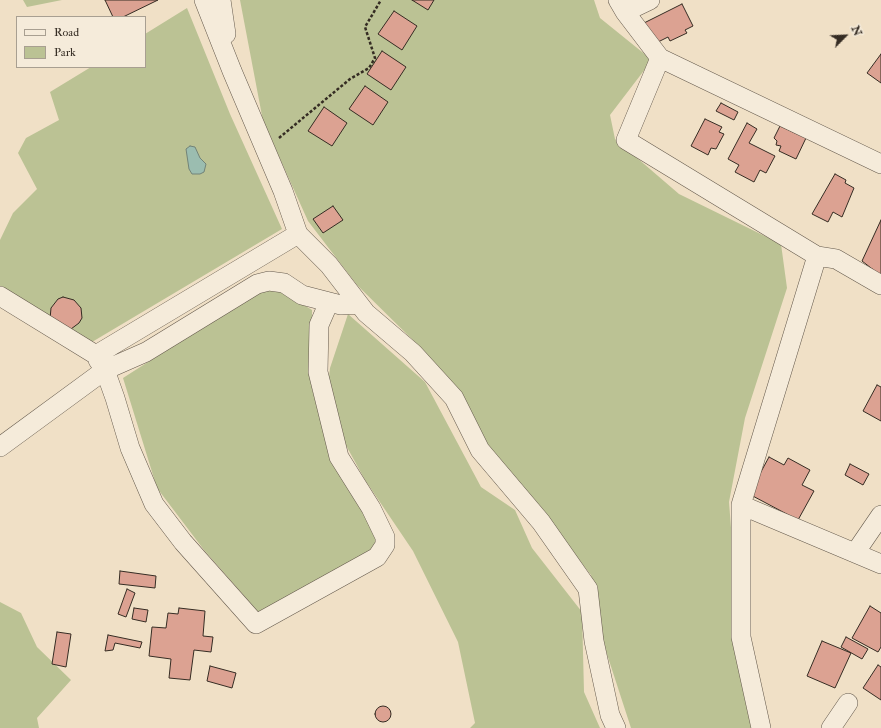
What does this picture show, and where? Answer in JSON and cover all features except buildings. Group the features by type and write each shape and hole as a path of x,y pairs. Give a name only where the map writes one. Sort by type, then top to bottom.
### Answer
{"street":[{"path":"204,0 298,234 329,265 366,313 413,353 454,398 480,450 541,522 588,589 594,641 610,715 616,728"},
{"path":"221,0 232,71"},
{"path":"650,0 622,6 660,58 881,164"},
{"path":"660,58 626,140 817,256 836,259 881,285"},
{"path":"0,447 100,362 298,234"},
{"path":"761,728 741,637 741,505 817,256"},
{"path":"100,362 146,352 257,284 269,281 284,282 302,295 341,305 359,304"},
{"path":"0,296 100,362 116,398 130,448 154,504 183,542 256,624 377,557 384,545 385,537 371,508 338,457 318,372 319,326 330,302"},
{"path":"741,505 881,564"},
{"path":"855,553 881,515"},
{"path":"831,728 848,703"}],"path":[{"path":"265,150 350,79 370,68 375,58 365,27 381,0"}],"green space":[{"path":"23,0 62,0 27,7"},
{"path":"240,0 594,0 600,18 652,60 610,115 615,139 679,194 781,244 787,288 745,418 729,502 740,643 763,728 631,728 604,645 591,575 487,444 462,398 421,348 357,285 308,221 263,121"},
{"path":"187,8 230,114 282,229 92,342 0,287 0,240 13,213 37,189 18,153 26,138 59,120 50,92 89,68 146,68 146,33"},
{"path":"270,284 312,310 312,389 334,464 378,529 377,550 267,622 204,550 157,488 123,378"},
{"path":"348,314 425,382 481,487 515,510 532,548 582,612 584,692 600,728 470,728 475,723 458,642 413,551 365,480 331,418 327,393 330,368"},
{"path":"0,602 21,613 37,647 71,680 37,718 39,728 0,728"}],"shaded area":[{"path":"190,146 195,147 200,158 206,164 204,172 200,174 192,174 189,169 186,149"}]}
